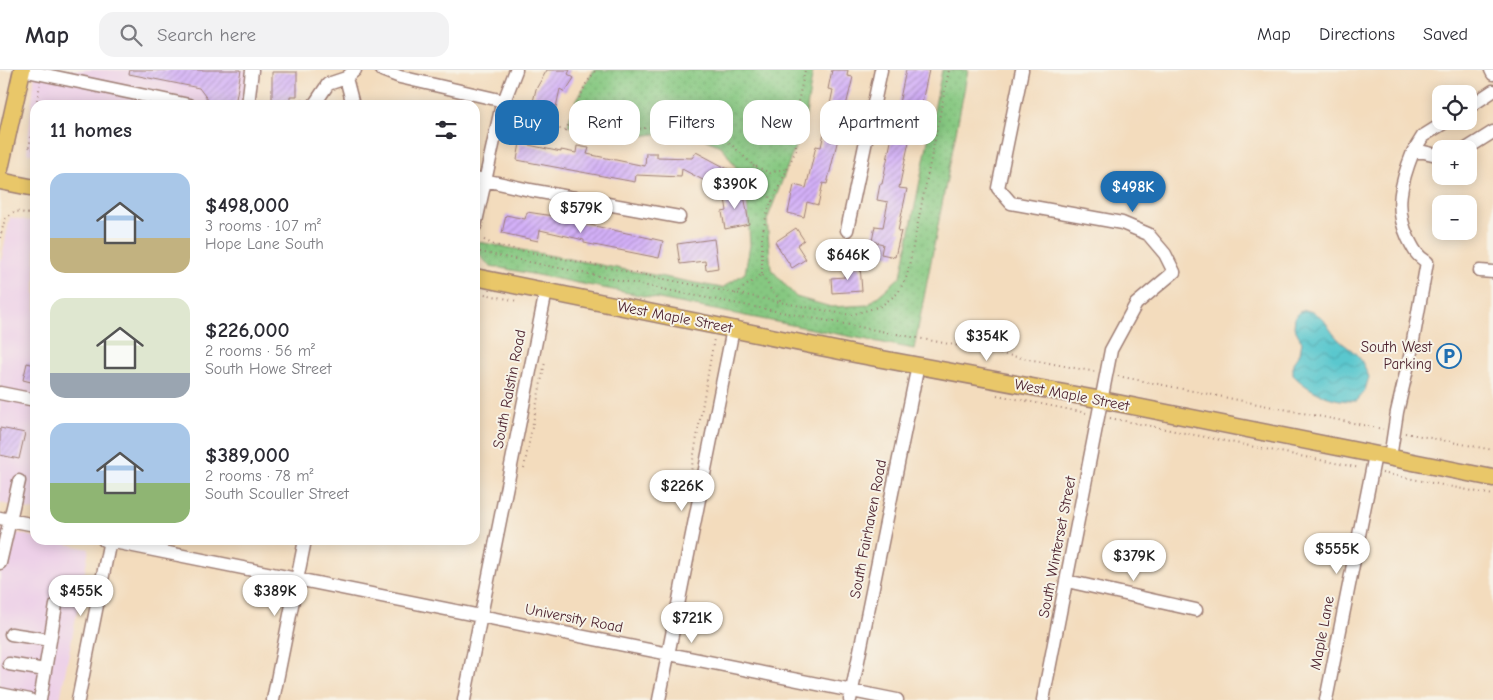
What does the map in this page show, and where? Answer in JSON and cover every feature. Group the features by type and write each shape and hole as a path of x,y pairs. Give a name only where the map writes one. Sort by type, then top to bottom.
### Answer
{"main road":[{"path":"0,169 22,70"},
{"path":"0,181 30,187"},
{"name":"West Maple Street","path":"480,278 1493,478"}],"street":[{"path":"22,70 49,74 166,100"},
{"path":"249,100 252,70"},
{"path":"382,70 400,77 504,100 516,70"},
{"path":"847,230 881,70"},
{"name":"South Winterset Street","path":"1022,70 998,188 1011,203 1122,223 1148,234 1165,254 1174,272 1136,304 1111,350 1043,700"},
{"path":"1491,70 1493,74"},
{"path":"317,100 328,84 350,74 353,100"},
{"path":"1477,102 1493,92"},
{"path":"495,130 480,179 679,217"},
{"path":"1413,152 1423,136 1432,130"},
{"path":"1477,142 1493,132"},
{"path":"1413,152 1432,154"},
{"name":"Maple Lane","path":"1326,700 1382,457 1395,431 1427,262 1418,256 1400,217 1401,189 1404,174 1413,152"},
{"path":"1480,271 1493,272"},
{"name":"South Ralstin Road","path":"464,700 546,291"},
{"path":"658,700 733,329"},
{"name":"South Fairhaven Road","path":"851,696 918,365"},
{"path":"0,394 30,399"},
{"path":"0,563 5,519 19,481"},
{"path":"5,519 30,524"},
{"path":"78,700 107,545"},
{"name":"University Road","path":"132,545 668,654 851,696 897,700"},
{"path":"273,700 304,545"},
{"path":"1067,581 1196,610"},
{"path":"40,700 56,605"},
{"path":"12,634 50,640"},
{"path":"9,664 45,670"},
{"path":"0,694 30,700"}],"path":[{"path":"578,100 586,84 596,70"},
{"path":"783,303 771,290 762,274 762,237 767,212 796,150 795,116 805,70"},
{"path":"484,240 494,245 735,294 851,315 881,306 898,293 907,276 949,70"},
{"path":"38,100 49,74"},
{"path":"559,129 566,130 569,122"},
{"path":"640,129 686,123 699,126 720,136 753,165 770,173 787,168"},
{"path":"753,165 772,202"},
{"path":"0,238 5,218 14,211 30,214"},
{"path":"480,252 702,297 1493,450"},
{"path":"735,294 762,274"},
{"path":"688,492 714,339"},
{"path":"524,468 546,355"}],"shaded area":[{"path":"35,70 261,70 255,100 32,100"},
{"path":"30,122 30,154 27,153"},
{"path":"10,217 30,221 30,510 0,503 0,266"},
{"path":"0,529 30,536 30,545 71,545 89,549 60,700 0,700"}],"green space":[{"path":"594,70 813,70 808,100 743,100 743,145 796,145 767,220 771,269 796,297 831,307 868,305 901,276 927,145 937,145 936,100 942,70 968,70 914,349 491,266 480,256 480,242 722,288 745,273 750,245 746,182 722,147 718,145 733,145 733,100 650,100 650,135 640,136 640,100 577,100"}],"water":[{"path":"1306,310 1322,318 1337,338 1356,354 1363,363 1369,377 1365,390 1357,401 1339,400 1322,395 1293,375 1293,363 1300,353 1302,342 1294,327 1295,317 1299,312"}],"building":[{"path":"130,70 241,70 236,100 208,100 199,88 129,74"},
{"path":"547,70 570,70 568,74 574,78 565,92 560,89 558,100 533,100 536,89"},
{"path":"832,70 848,70 847,76 853,77 847,100 831,100 833,90 828,89"},
{"path":"906,70 929,70 922,100 900,100"},
{"path":"272,72 297,72 297,96 290,96 290,100 272,100"},
{"path":"520,145 576,153 577,146 589,148 587,154 645,166 646,153 657,153 657,157 692,158 696,152 728,169 718,188 682,169 681,177 636,175 635,182 517,160"},
{"path":"821,145 836,145 827,184 823,183 818,205 807,202 804,217 788,213 794,185 806,188 816,146 821,147"},
{"path":"890,145 908,145 899,188 907,189 898,231 901,231 895,257 881,254 883,244 872,241 875,226 883,227 888,202 877,200 880,184 882,184"},
{"path":"743,189 749,224 725,229 722,212 727,211 724,192"},
{"path":"527,212 573,219 572,221 663,241 659,258 584,243 584,240 540,230 538,241 502,233 506,215 525,219"},
{"path":"796,228 804,240 797,245 806,259 792,268 775,242"},
{"path":"714,239 718,268 706,270 705,261 680,264 677,244"},
{"path":"860,266 862,291 832,293 831,278 845,277 844,267"},
{"path":"27,363 30,364 30,382 23,380"},
{"path":"0,428 25,433 19,459 0,455"}],"place":[{"name":"South West Parking","path":"1449,356"}]}
